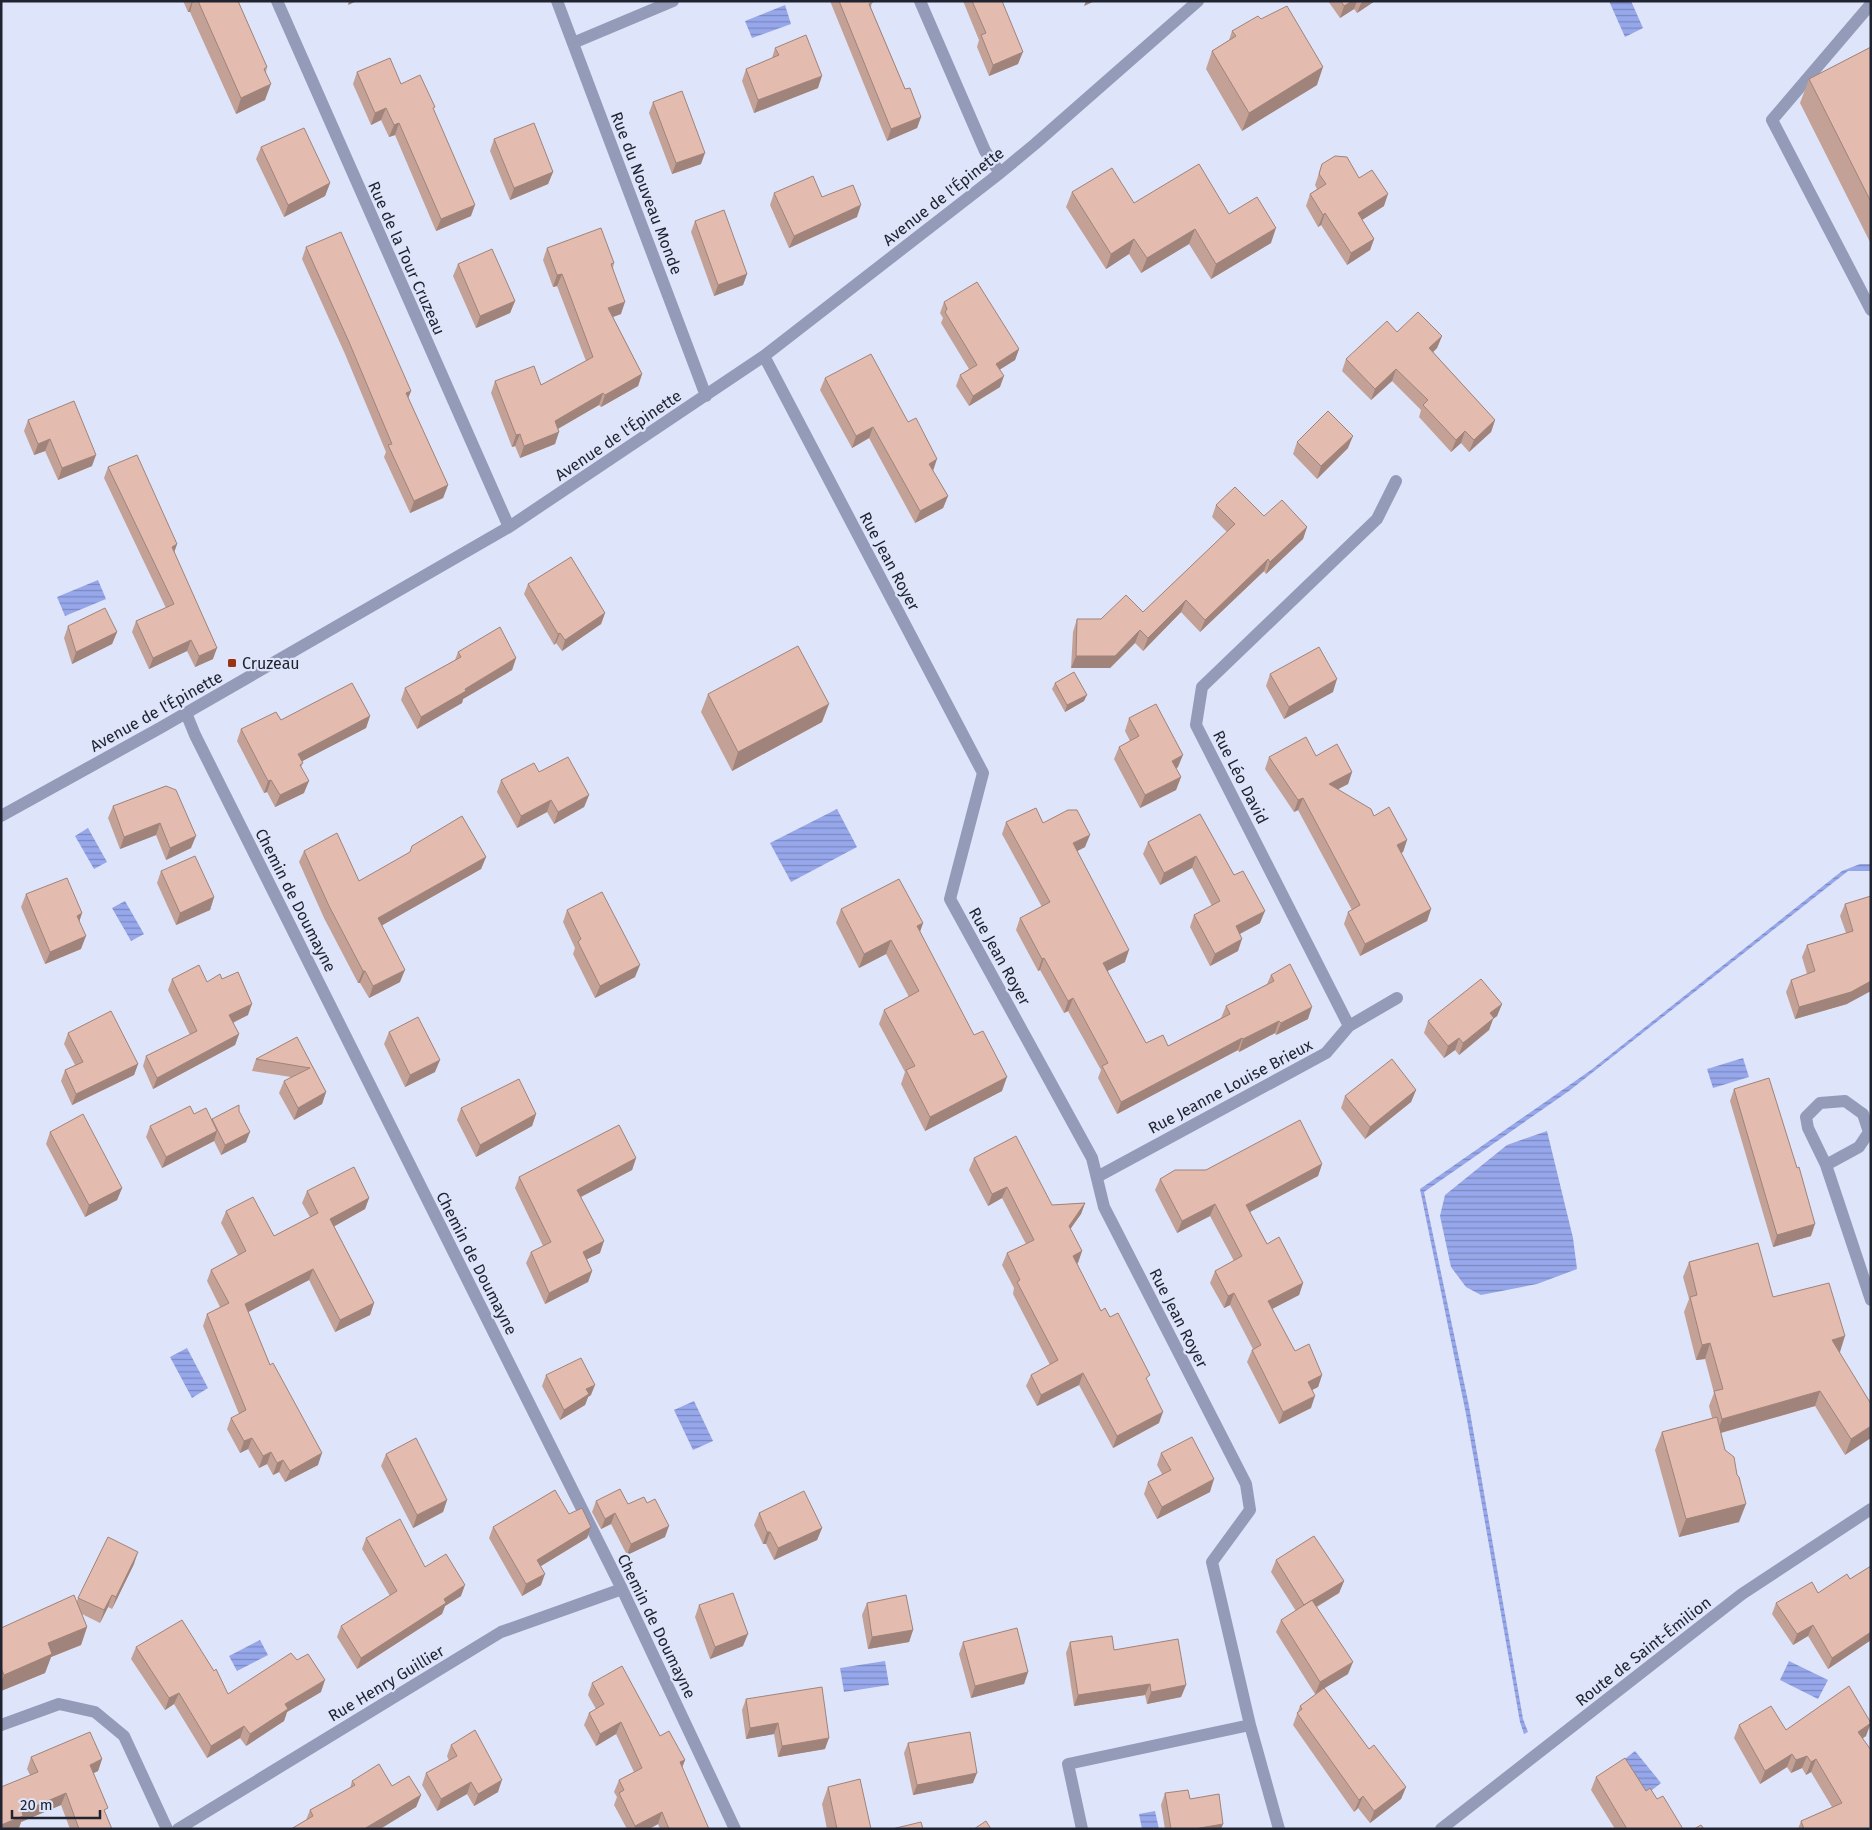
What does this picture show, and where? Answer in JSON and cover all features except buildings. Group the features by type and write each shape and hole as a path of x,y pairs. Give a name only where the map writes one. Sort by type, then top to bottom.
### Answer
{"street":[{"name":"Rue de la Tour Cruzeau","path":"277,1 509,527"},
{"name":"Rue du Nouveau Monde","path":"557,1 706,396"},
{"path":"573,43 672,1"},
{"path":"920,1 985,151 1000,173"},
{"name":"Avenue de l'Épinette","path":"1,816 186,713 509,527 706,396 764,356 1000,173 1198,1"},
{"path":"1871,4 1772,120 1871,310"},
{"name":"Rue Jean Royer","path":"764,356 983,773 950,899 1092,1158 1104,1207 1246,1484 1250,1510 1212,1562 1250,1725"},
{"name":"Rue Léo David","path":"1349,1026 1196,725 1202,687 1377,519 1396,481"},
{"name":"Chemin de Doumayne","path":"186,713 204,753 622,1589 735,1829"},
{"name":"Rue Jeanne Louise Brieux","path":"1097,1177 1326,1054 1349,1026 1397,998"},
{"path":"1826,1165 1859,1147 1869,1132 1863,1114 1845,1101 1820,1103 1806,1117 1808,1128 1826,1165 1871,1300"},
{"name":"Route de Saint-Émilion","path":"1441,1829 1742,1594 1871,1509"},
{"name":"Rue Henry Guillier","path":"178,1829 501,1632 622,1589"},
{"path":"2,1725 59,1704 95,1712 124,1736 166,1829"},
{"path":"1082,1828 1068,1764 1250,1725 1279,1829"}],"water":[{"path":"1609,1 1631,1 1643,28 1625,37"},
{"path":"785,5 791,24 752,38 745,21"},
{"path":"98,580 106,599 65,616 57,597"},
{"path":"837,809 857,847 791,882 770,843"},
{"path":"88,828 107,862 94,869 75,836"},
{"path":"1860,864 1871,864 1871,871 1848,871 1569,1091 1424,1192 1469,1406 1523,1719 1528,1732 1524,1734 1520,1722 1466,1414 1420,1189 1591,1070 1842,871"},
{"path":"125,901 144,934 131,941 112,908"},
{"path":"1743,1058 1749,1077 1713,1088 1707,1069"},
{"path":"1547,1131 1573,1238 1577,1269 1537,1284 1481,1295 1466,1287 1451,1267 1440,1216 1445,1195 1507,1145"},
{"path":"187,1348 208,1388 192,1398 170,1357"},
{"path":"694,1401 713,1441 693,1450 674,1410"},
{"path":"260,1640 268,1655 237,1671 229,1656"},
{"path":"885,1661 889,1685 844,1692 840,1668"},
{"path":"1789,1661 1828,1680 1818,1699 1780,1680"},
{"path":"1635,1751 1661,1783 1647,1794 1621,1762"},
{"path":"1155,1811 1159,1829 1142,1829 1139,1814"}],"place":[{"name":"Cruzeau","path":"232,663"}]}
